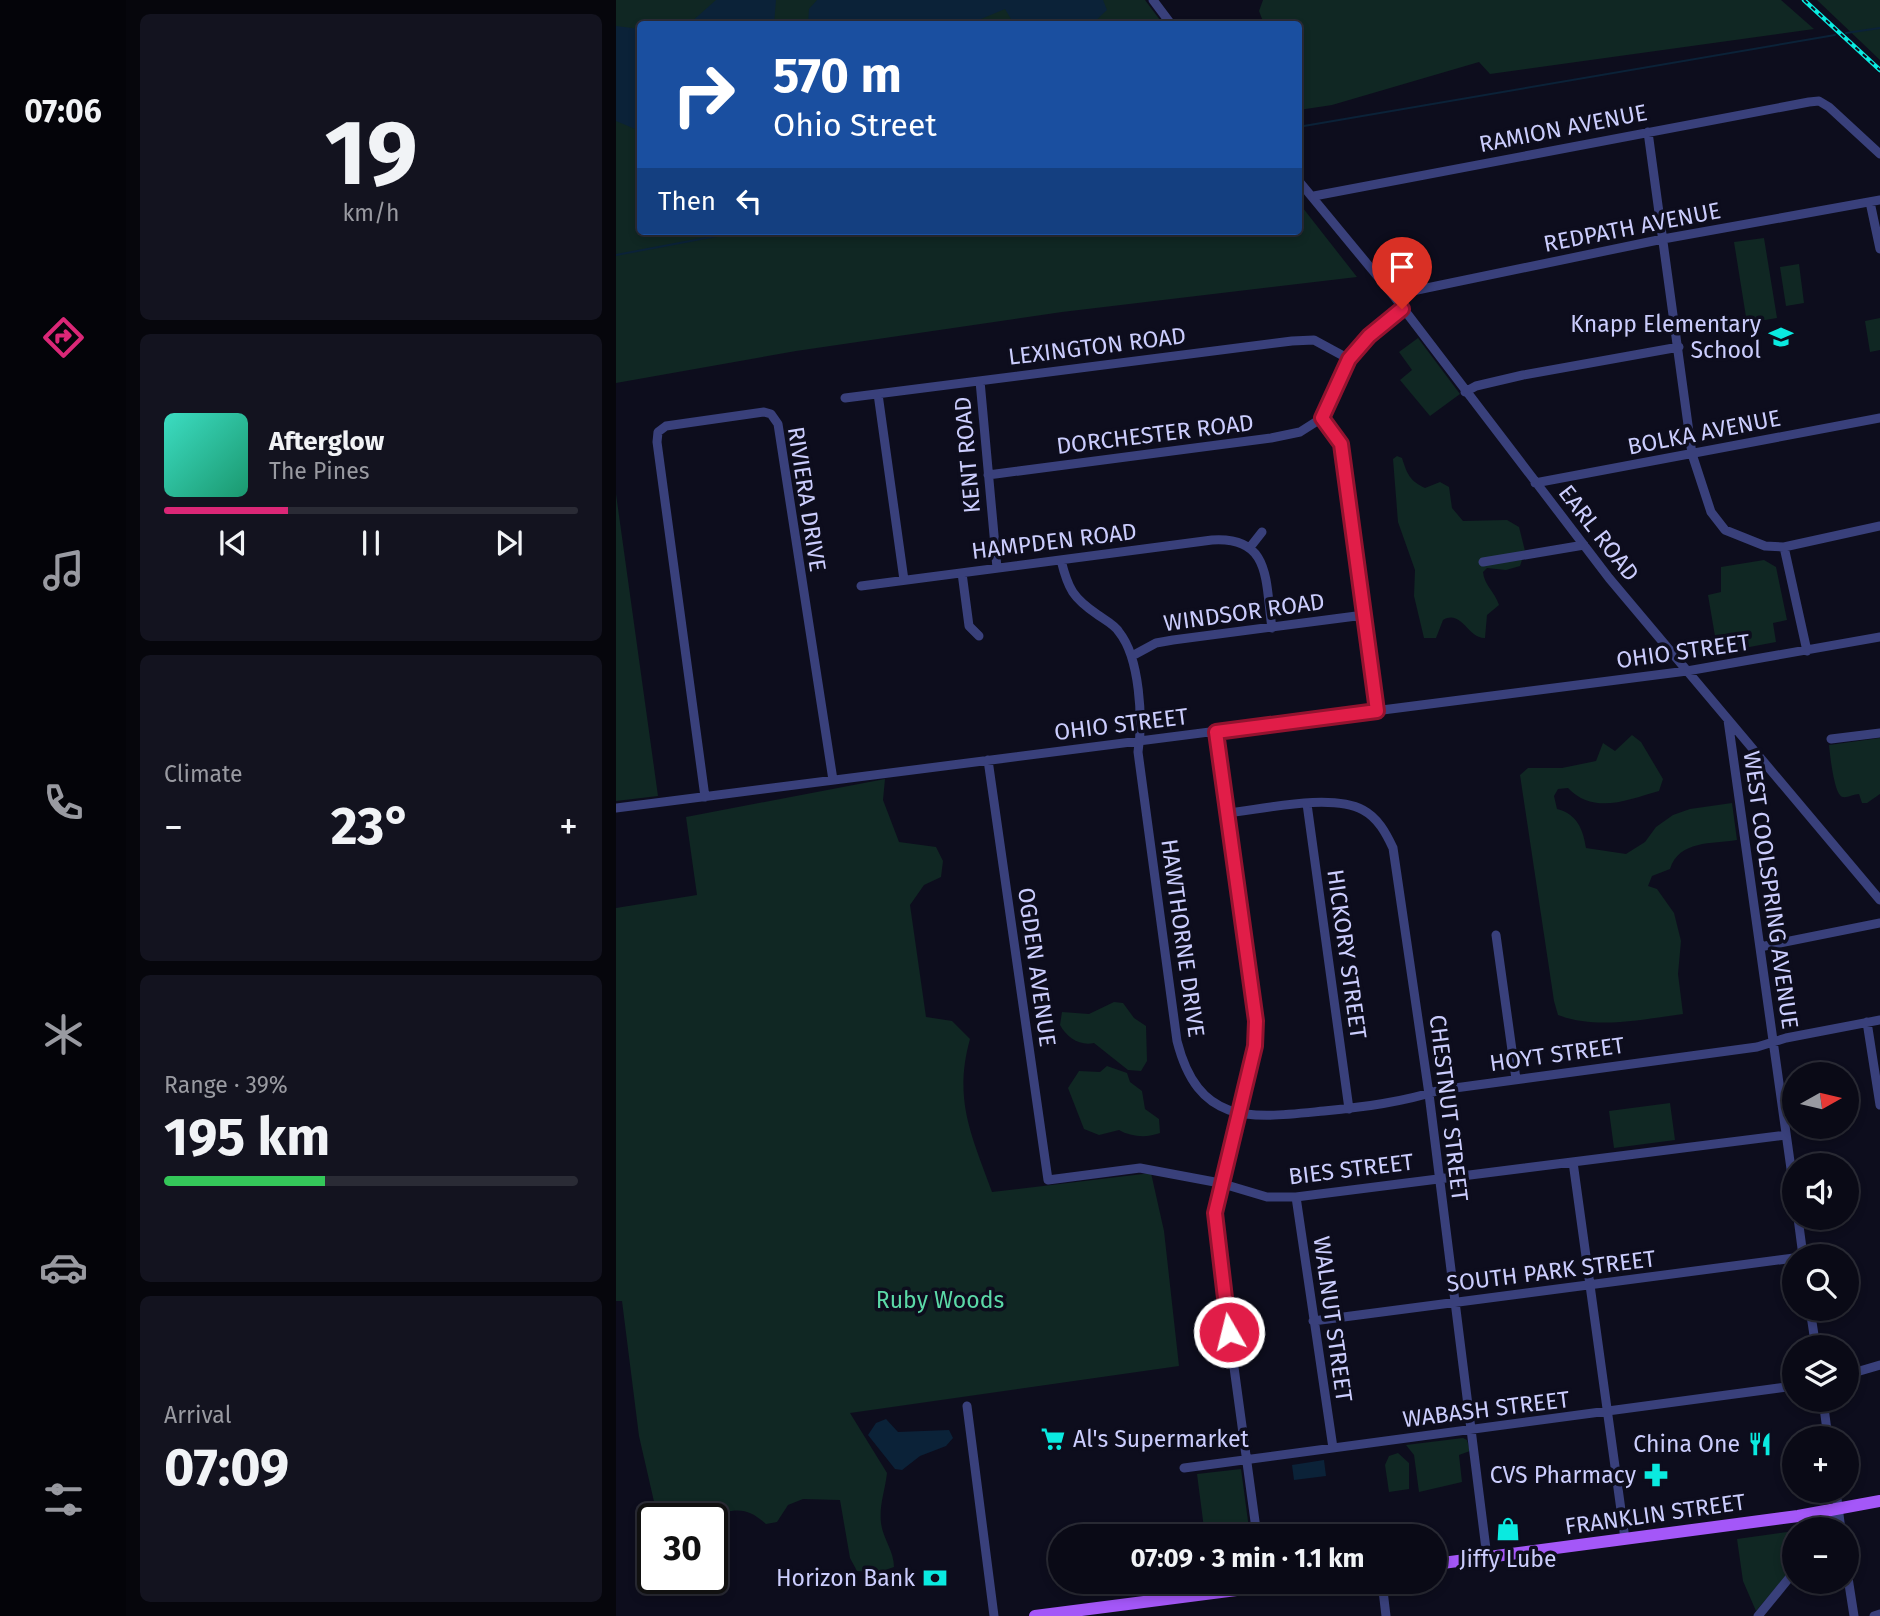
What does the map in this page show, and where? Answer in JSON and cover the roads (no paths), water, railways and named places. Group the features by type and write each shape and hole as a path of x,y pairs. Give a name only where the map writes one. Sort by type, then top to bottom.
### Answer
{"main road":[{"name":"FRANKLIN STREET","path":"1447,1562 1838,1511 1880,1501"},
{"path":"1035,1616 1192,1594"}],"street":[{"path":"1153,0 1169,21"},
{"name":"RAMION AVENUE","path":"1314,196 1819,101 1880,154"},
{"path":"1648,132 1692,454 1711,512 1725,530 1747,542 1784,547 1880,526"},
{"name":"EARL ROAD","path":"1302,184 1393,295 1584,545 1880,900"},
{"path":"1875,201 1880,249"},
{"name":"REDPATH AVENUE","path":"1393,295 1663,239 1875,201"},
{"path":"1377,711 1341,444 1322,418 1349,359 1369,336 1402,309"},
{"name":"LEXINGTON ROAD","path":"845,398 1292,341 1314,340 1349,359"},
{"path":"1465,392 1476,386 1523,375 1679,347"},
{"name":"KENT ROAD","path":"979,381 997,568"},
{"path":"878,394 904,579"},
{"name":"RIVIERA DRIVE","path":"705,797 657,442 658,432 666,426 764,412 771,414 778,425 833,780"},
{"name":"DORCHESTER ROAD","path":"988,475 1271,438 1300,432 1322,418"},
{"name":"BOLKA AVENUE","path":"1535,483 1880,418"},
{"path":"1262,532 1251,546 1264,573 1272,628"},
{"name":"HAMPDEN ROAD","path":"861,586 1226,539 1251,546"},
{"path":"1483,562 1584,545"},
{"path":"1784,547 1807,651"},
{"path":"1061,560 1067,587 1081,604 1119,631 1132,656"},
{"path":"962,573 970,626 979,636"},
{"name":"WINDSOR ROAD","path":"1132,656 1156,643 1364,615"},
{"name":"OHIO STREET","path":"616,808 1687,671 1880,637"},
{"name":"HAWTHORNE DRIVE","path":"1132,656 1141,730 1138,751 1182,1060 1190,1079 1210,1099 1238,1114"},
{"name":"WEST COOLSPRING AVENUE","path":"1728,720 1782,1108"},
{"path":"1216,732 1256,1021 1255,1046 1220,1183 1215,1228 1255,1524"},
{"path":"1831,739 1880,733"},
{"name":"OGDEN AVENUE","path":"988,760 1048,1180"},
{"name":"CHESTNUT STREET","path":"1228,813 1337,803 1364,810 1382,827 1393,848 1429,1094 1487,1557"},
{"name":"HICKORY STREET","path":"1307,804 1349,1109"},
{"path":"1760,947 1880,923"},
{"path":"1496,935 1516,1079"},
{"name":"HOYT STREET","path":"1238,1114 1257,1117 1349,1109 1516,1079 1772,1042 1880,1020"},
{"path":"1867,1022 1880,1105"},
{"name":"BIES STREET","path":"1048,1180 1140,1168 1220,1183 1267,1197 1296,1197 1782,1136"},
{"path":"1573,1163 1625,1539"},
{"name":"WALNUT STREET","path":"1296,1197 1333,1448"},
{"name":"SOUTH PARK STREET","path":"1313,1321 1782,1260"},
{"path":"1859,1371 1880,1365"},
{"name":"WABASH STREET","path":"1184,1468 1782,1388"},
{"path":"967,1406 994,1616"},
{"path":"1837,1503 1839,1517"},
{"path":"1834,1517 1838,1511"},
{"path":"1758,1616 1782,1587"},
{"path":"1384,1594 1387,1616"},
{"path":"1851,1594 1854,1616"},
{"path":"1874,1616 1880,1614"}],"water":[{"path":"716,0 776,0 774,21 692,21"},
{"path":"817,0 1103,0 1107,10 1095,21 1012,21 1005,9 976,21 808,21 809,9"},
{"path":"616,26 637,29 637,130 616,121"},
{"path":"886,1419 898,1432 949,1430 953,1438 946,1446 920,1456 902,1470 895,1469 868,1435 876,1423"},
{"path":"1324,1460 1326,1476 1294,1480 1292,1465"}],"waterway":[{"path":"1846,33 1880,28"},
{"path":"1302,126 1835,35"},
{"path":"616,255 722,235"}],"railway":[{"path":"1804,0 1880,70"}],"place":[{"name":"Knapp Elementary School","path":"1781,337"},
{"name":"Al's Supermarket","path":"1053,1439"},
{"name":"China One","path":"1760,1444"},
{"name":"CVS Pharmacy","path":"1656,1475"},
{"name":"Jiffy Lube","path":"1508,1529"},
{"name":"Horizon Bank","path":"935,1578"}],"park label":[{"name":"Ruby Woods","path":"940,1300"}]}
